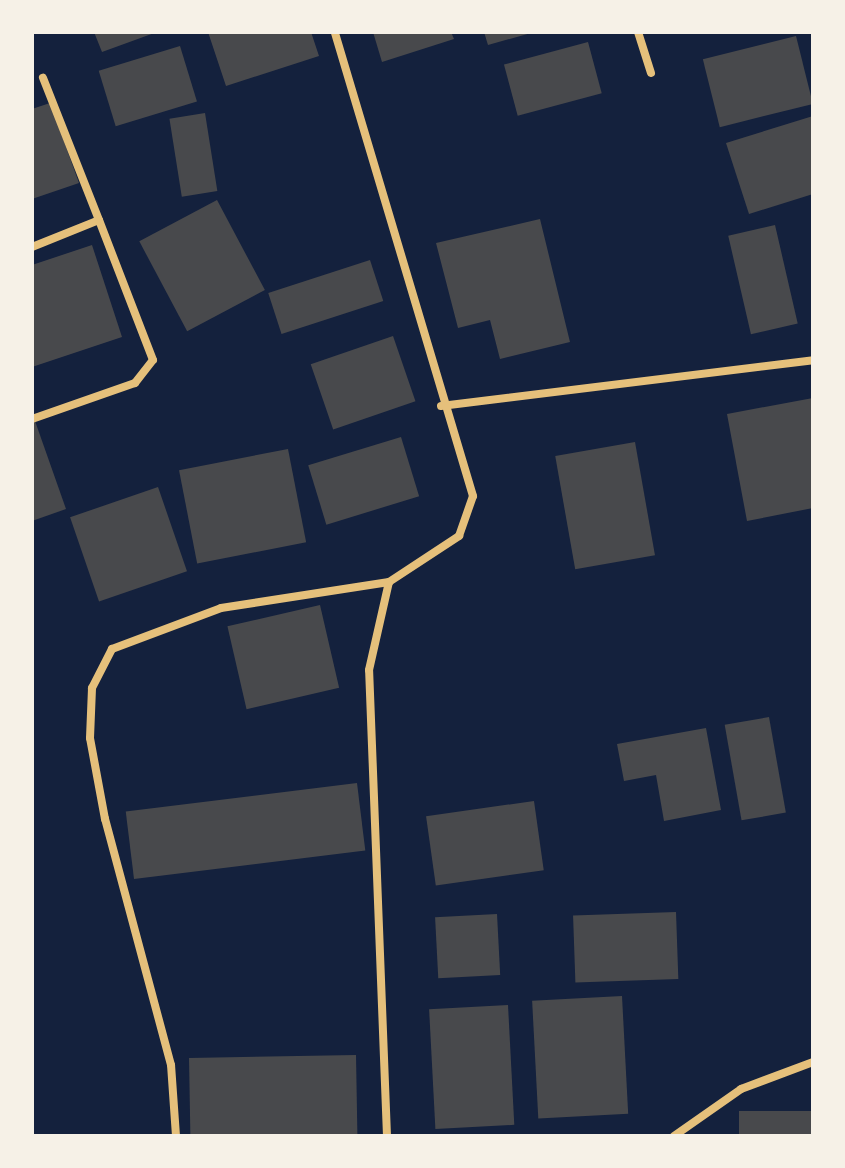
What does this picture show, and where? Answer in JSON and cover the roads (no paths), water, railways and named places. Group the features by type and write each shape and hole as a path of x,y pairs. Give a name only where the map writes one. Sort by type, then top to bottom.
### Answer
{"street":[{"path":"176,1136 171,1065 105,819 90,738 92,688 112,649 221,608 389,582 459,536 473,496 441,406 335,32"},
{"path":"638,32 651,73"},
{"path":"32,419 135,383 153,360 43,78"},
{"path":"32,247 99,220"},
{"path":"441,406 813,360"},
{"path":"387,1136 369,670 389,582"},
{"path":"674,1136 741,1089 813,1062"}]}
